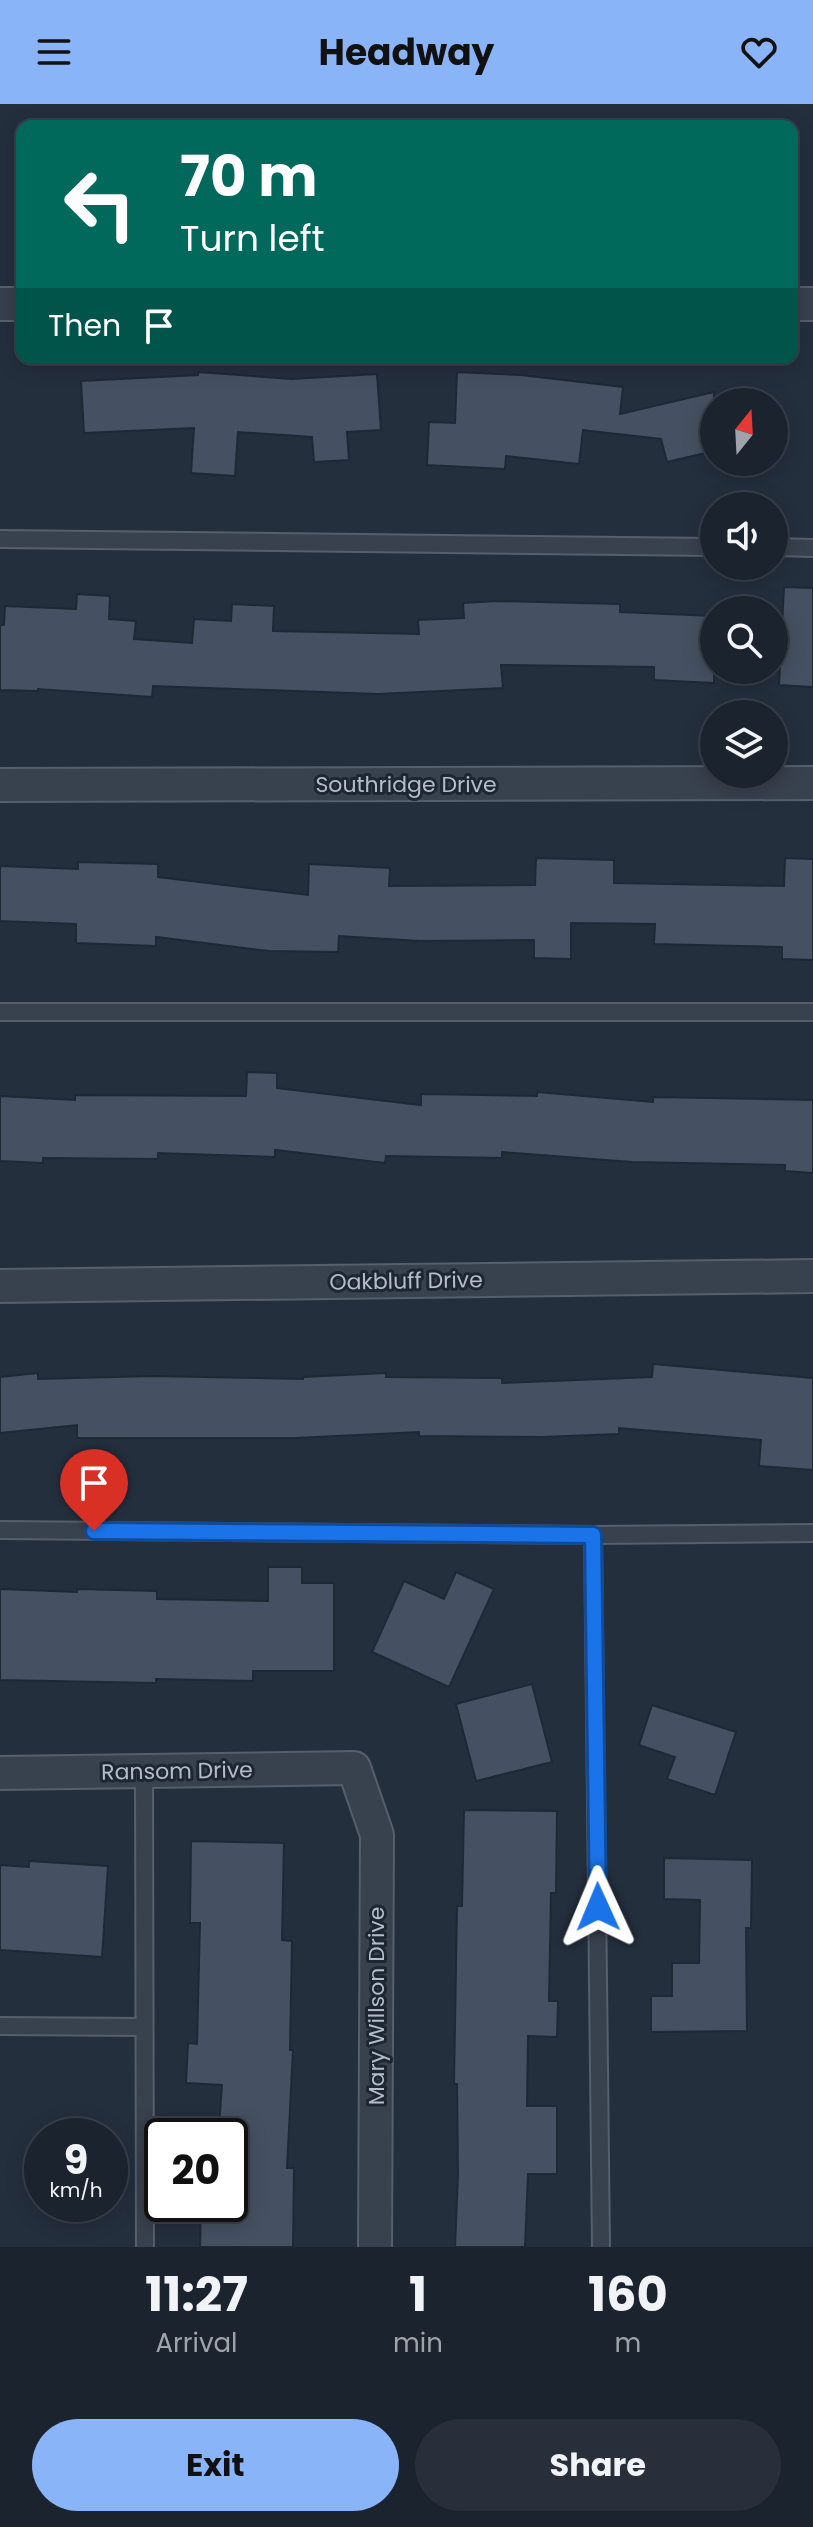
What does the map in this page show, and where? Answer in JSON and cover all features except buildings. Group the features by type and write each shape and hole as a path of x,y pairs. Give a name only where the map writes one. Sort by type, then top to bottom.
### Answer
{"street":[{"name":"Southridge Drive","path":"0,785 813,783"},
{"name":"Oakbluff Drive","path":"0,1286 813,1276"},
{"name":"Ransom Drive","path":"0,1773 354,1768"},
{"name":"Mary Willson Drive","path":"354,1768 377,1835 375,2247"}],"lane":[{"path":"0,539 700,547"},
{"path":"788,547 813,548"},
{"path":"0,1012 813,1012"},
{"path":"0,1530 593,1535 813,1533"},
{"path":"593,1535 601,2247"},
{"path":"144,1771 145,2247"},
{"path":"0,2026 144,2027"}],"route":[{"path":"94,1531 593,1535 598,1907"}]}
